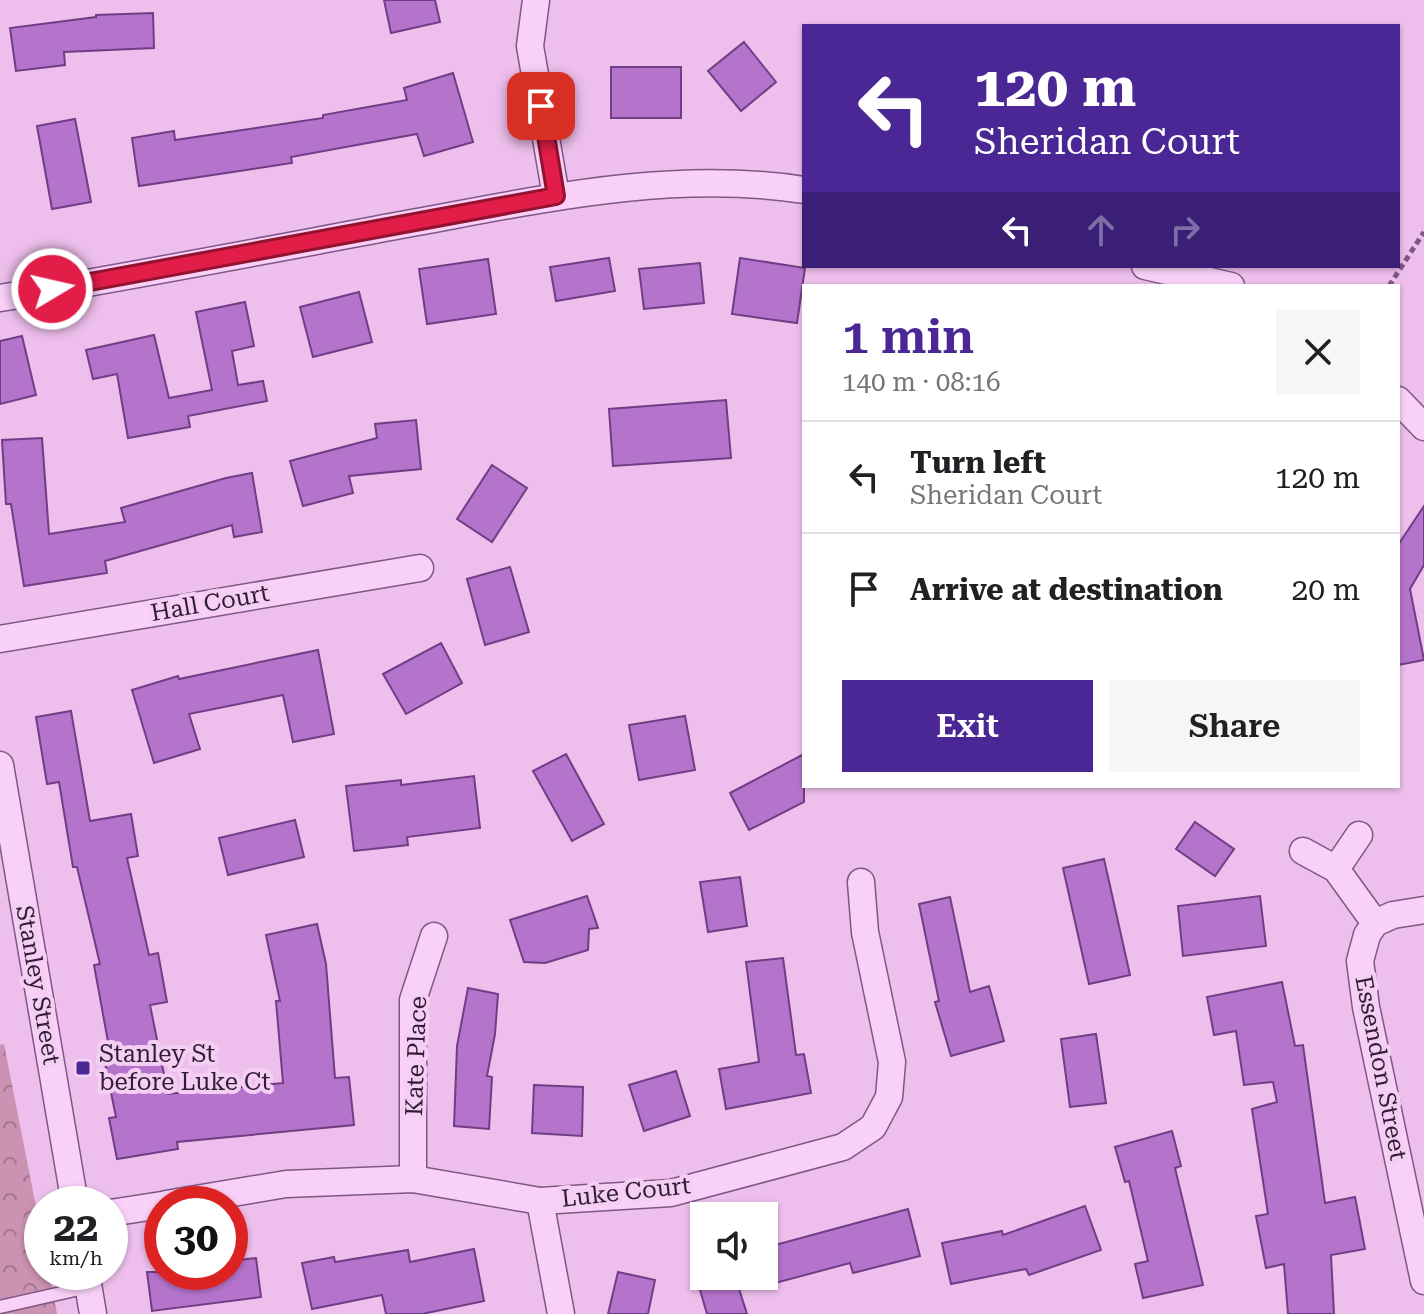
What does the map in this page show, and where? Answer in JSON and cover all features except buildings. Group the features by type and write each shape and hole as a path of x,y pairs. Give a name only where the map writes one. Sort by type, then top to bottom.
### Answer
{"street":[{"path":"536,0 530,46 556,196"},
{"path":"0,298 556,196 673,183 772,185 802,190"},
{"path":"1154,268 1222,284"},
{"path":"1400,402 1424,427"},
{"name":"Hall Court","path":"0,639 420,568"},
{"name":"Stanley Street","path":"0,765 72,1186"},
{"path":"1336,869 1359,835"},
{"path":"1303,851 1336,869 1375,923 1393,915 1424,910"},
{"name":"Luke Court","path":"248,1190 286,1184 413,1179 540,1201 671,1193 843,1147 873,1127 889,1097 892,1062 865,932 861,882"},
{"name":"Essendon Street","path":"1375,923 1367,935 1360,961 1366,1007 1424,1281"},
{"name":"Kate Place","path":"413,1179 413,1000 434,936"},
{"path":"540,1201 561,1314"},
{"path":"89,1290 93,1314"}],"lane":[{"path":"0,1307 55,1290"}],"path":[{"path":"1390,284 1424,232"}],"green space":[{"path":"4,1044 32,1186 24,1186 24,1290 52,1290 57,1314 0,1314 0,1045"}],"place":[{"name":"Stanley St before Luke Ct","path":"83,1068"}],"route":[{"path":"52,289 556,196 541,106"}]}
